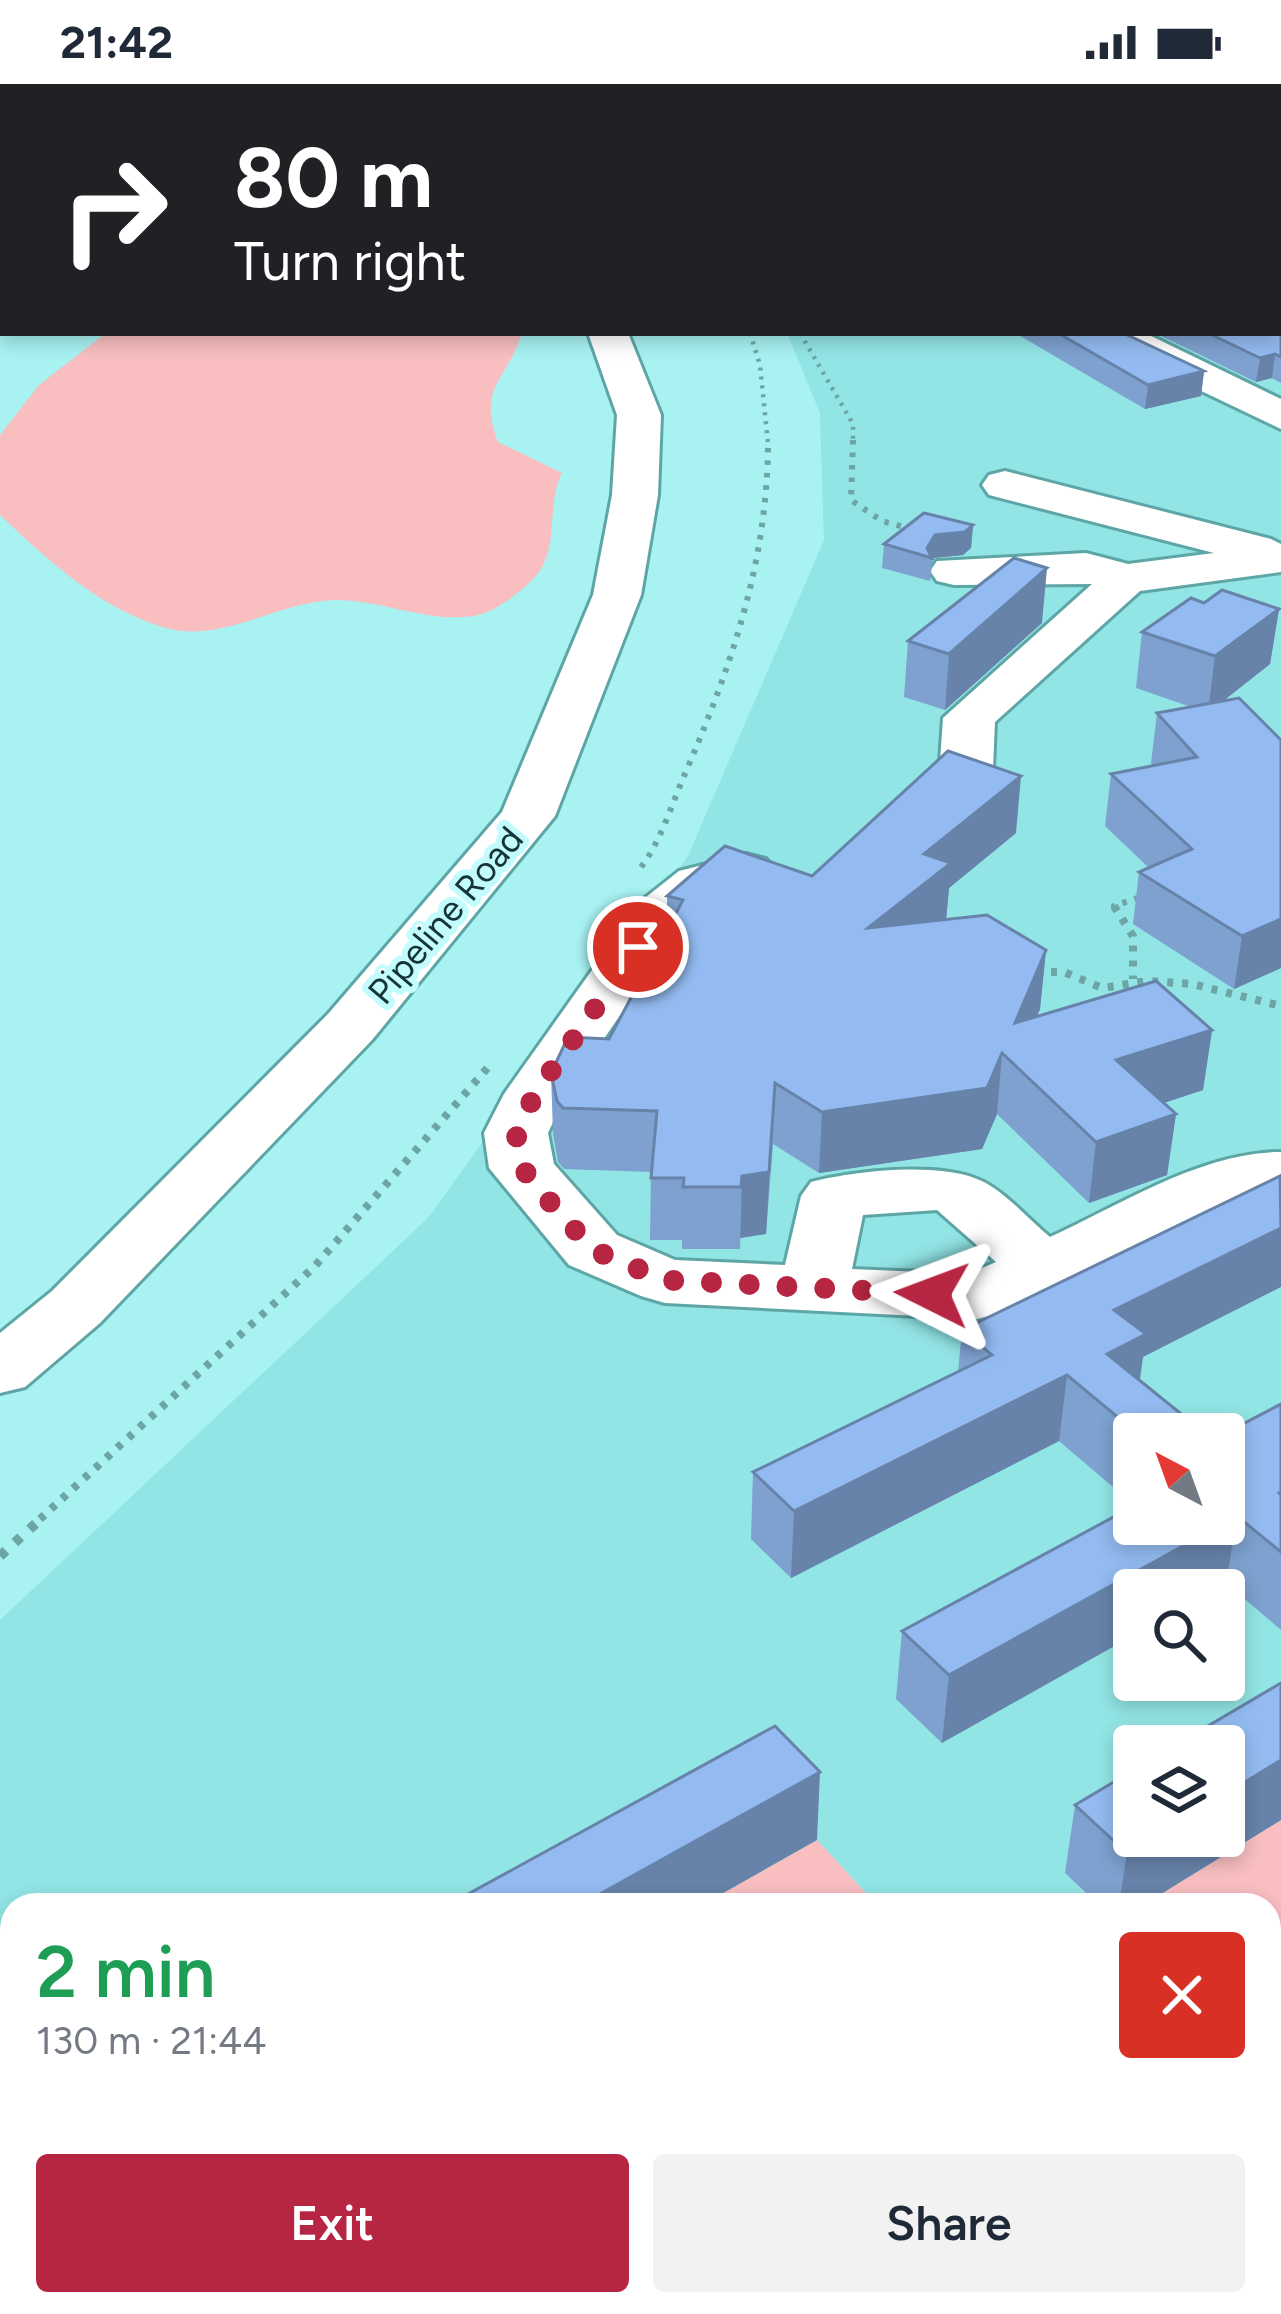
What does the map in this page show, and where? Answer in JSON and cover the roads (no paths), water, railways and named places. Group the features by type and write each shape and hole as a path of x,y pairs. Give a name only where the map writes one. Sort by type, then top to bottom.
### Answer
{"lane":[{"name":"Pipeline Road","path":"0,1370 76,1307 350,1027 528,816 617,595 635,495 639,415 609,336"},
{"path":"1119,336 1281,416"},
{"path":"1005,485 1281,557"},
{"path":"954,571 1086,567 1126,578 1281,557"},
{"path":"965,790 969,718 1126,578"},
{"path":"815,876 770,868 707,876 680,892 535,1094 516,1133 522,1168 593,1250 665,1280 977,1297 1202,1192 1262,1172 1281,1172"},
{"path":"814,1288 834,1196 943,1190 958,1194 1042,1266"}]}
